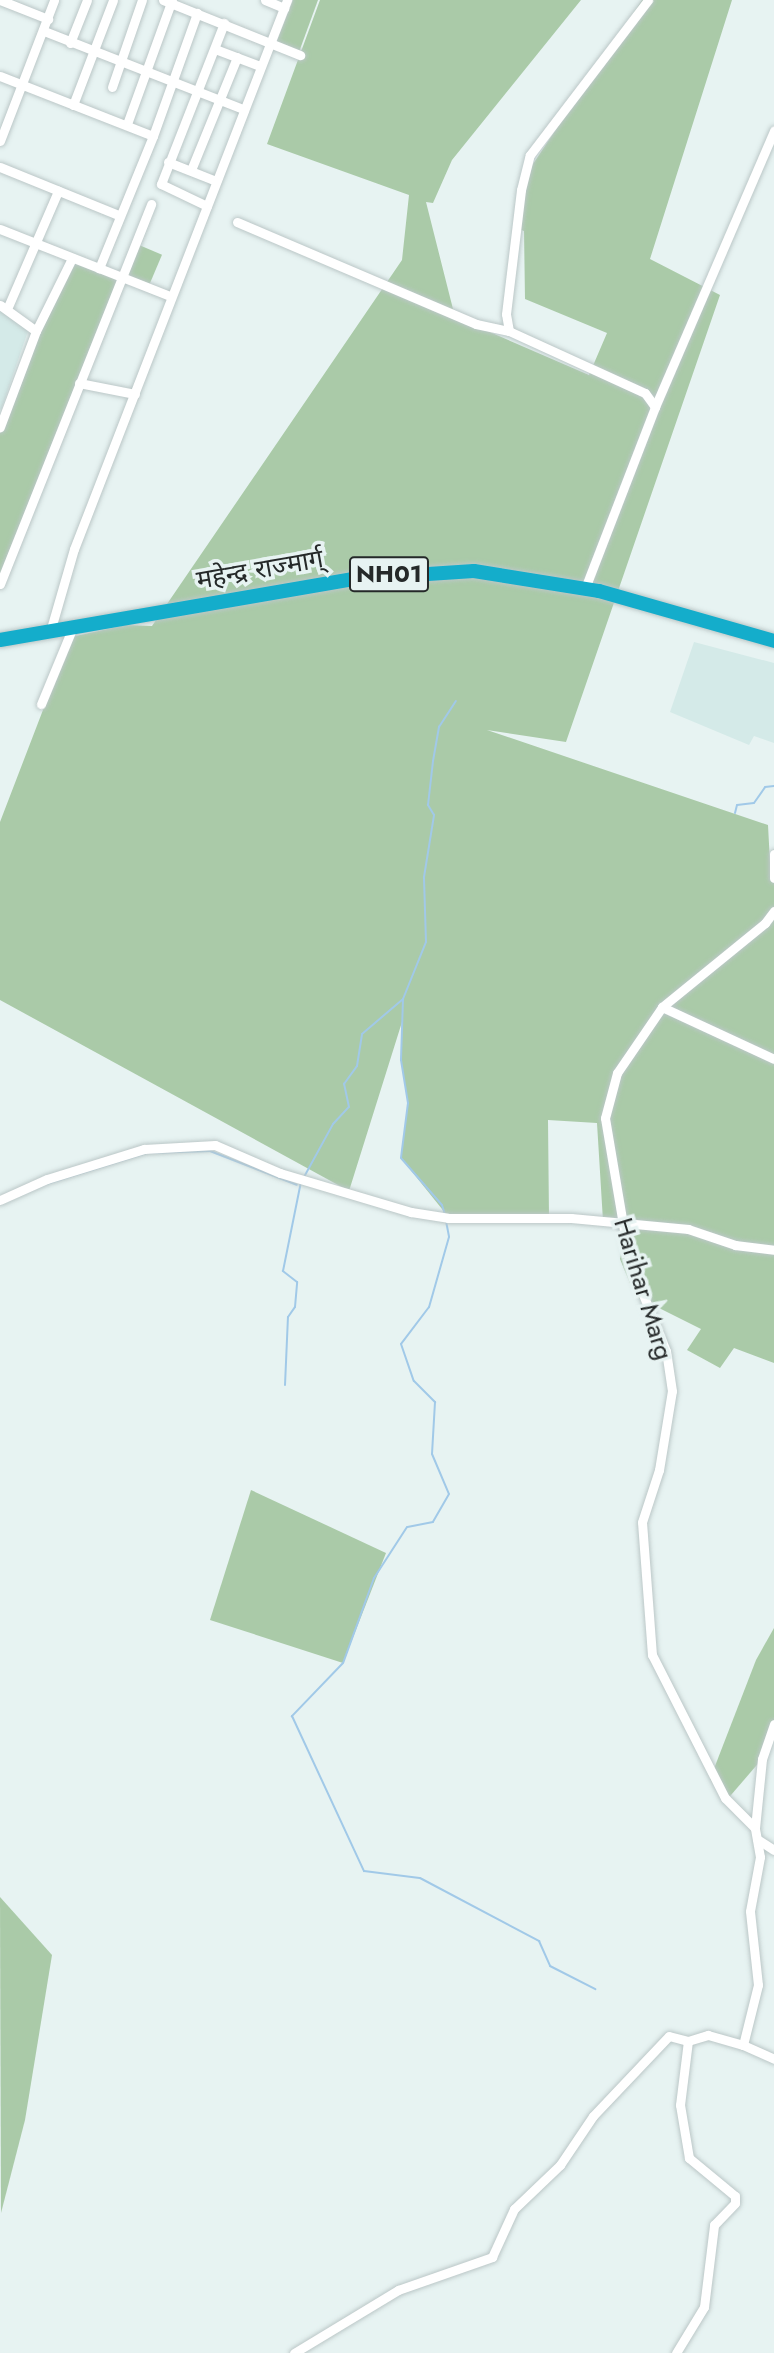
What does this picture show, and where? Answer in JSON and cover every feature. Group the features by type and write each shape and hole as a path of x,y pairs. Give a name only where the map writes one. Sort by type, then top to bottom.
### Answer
{"highway":[{"name":"महेन्द्र राज्मार्ग्","path":"0,640 405,572 474,571 585,588 774,641"}],"street":[{"path":"0,0 48,19"},
{"path":"0,141 3,125 22,85 54,0"},
{"path":"70,43 87,0"},
{"path":"73,105 113,0"},
{"path":"112,88 142,0"},
{"path":"50,632 74,549 285,4 265,0"},
{"path":"509,331 506,313 521,190 530,155 648,0"},
{"path":"127,124 147,74 169,1 300,55"},
{"path":"99,268 118,215 153,136 197,13"},
{"path":"207,206 161,184 167,162 224,23"},
{"path":"44,31 171,84 243,109"},
{"path":"215,49 260,66"},
{"path":"191,170 237,57"},
{"path":"0,76 153,136"},
{"path":"585,588 655,407 774,131"},
{"path":"167,162 216,181"},
{"path":"0,167 118,215"},
{"path":"36,331 4,307 38,244 58,191"},
{"path":"0,584 151,204"},
{"path":"237,222 476,324 509,331 645,393 655,407"},
{"path":"0,229 170,296"},
{"path":"0,428 36,331 72,258"},
{"path":"79,383 135,394"},
{"path":"41,704 72,629"},
{"path":"774,854 774,878"},
{"name":"Harihar Marg","path":"755,1828 725,1798 652,1655 642,1522 662,1458 672,1391 666,1351 632,1271 619,1223 605,1118 609,1093 617,1073 662,1007 757,931 774,911"},
{"path":"662,1007 774,1059"},
{"path":"0,1200 47,1179 144,1149 215,1145 280,1173 411,1212 448,1218 619,1223 688,1229 735,1245 774,1250"},
{"path":"743,2045 758,1985 750,1910 760,1857 755,1828 762,1759 774,1724"},
{"path":"757,1839 774,1850"},
{"path":"294,2353 398,2290 492,2257 514,2209 560,2165 593,2116 668,2036 688,2041 708,2035 743,2045 774,2059"},
{"path":"676,2353 704,2307 714,2225 735,2203 735,2196 689,2158 680,2105 688,2041"}],"shaded area":[{"path":"0,308 29,328 1,410 0,409"},
{"path":"694,642 774,663 774,743 754,736 749,745 670,712"}],"green space":[{"path":"293,0 318,0 299,52 276,43"},
{"path":"320,0 581,0 452,160 433,203 426,202 455,317 589,375 607,333 525,299 524,231 519,229 523,179 642,0 732,0 650,259 720,295 566,742 487,730 768,825 770,863 774,849 774,1363 734,1348 720,1368 687,1350 701,1329 635,1296 620,1259 626,1225 603,1221 597,1123 548,1120 549,1218 446,1214 401,1158 408,1103 401,1060 402,1022 349,1191 0,1000 0,822 71,637 126,625 152,626 402,260 409,195 267,144"},
{"path":"139,245 162,255 149,285 126,275"},
{"path":"69,260 120,279 0,575 0,433"},
{"path":"251,1490 386,1553 343,1663 210,1620"},
{"path":"774,1628 774,1724 762,1759 725,1802 710,1779 756,1660"},
{"path":"0,1897 52,1955 25,2120 1,2213"}],"waterway":[{"path":"304,1177 333,1124 349,1107 344,1084 357,1066 362,1034 403,999 426,942 424,877 434,815 428,805 433,761 439,727 456,701"},
{"path":"735,813 737,805 754,803 765,787 774,786"},
{"path":"403,999 401,1060 408,1103 401,1158 442,1205 445,1215"},
{"path":"0,1204 46,1184 147,1153 210,1151 297,1185"},
{"path":"285,1385 288,1317 295,1307 297,1282 283,1271 301,1182"},
{"path":"446,1221 449,1237 429,1307 401,1344 414,1381 435,1402 432,1454 449,1494 433,1522 407,1527 374,1578 343,1663 292,1716 364,1871 420,1878 539,1941 550,1966 595,1989"}]}
